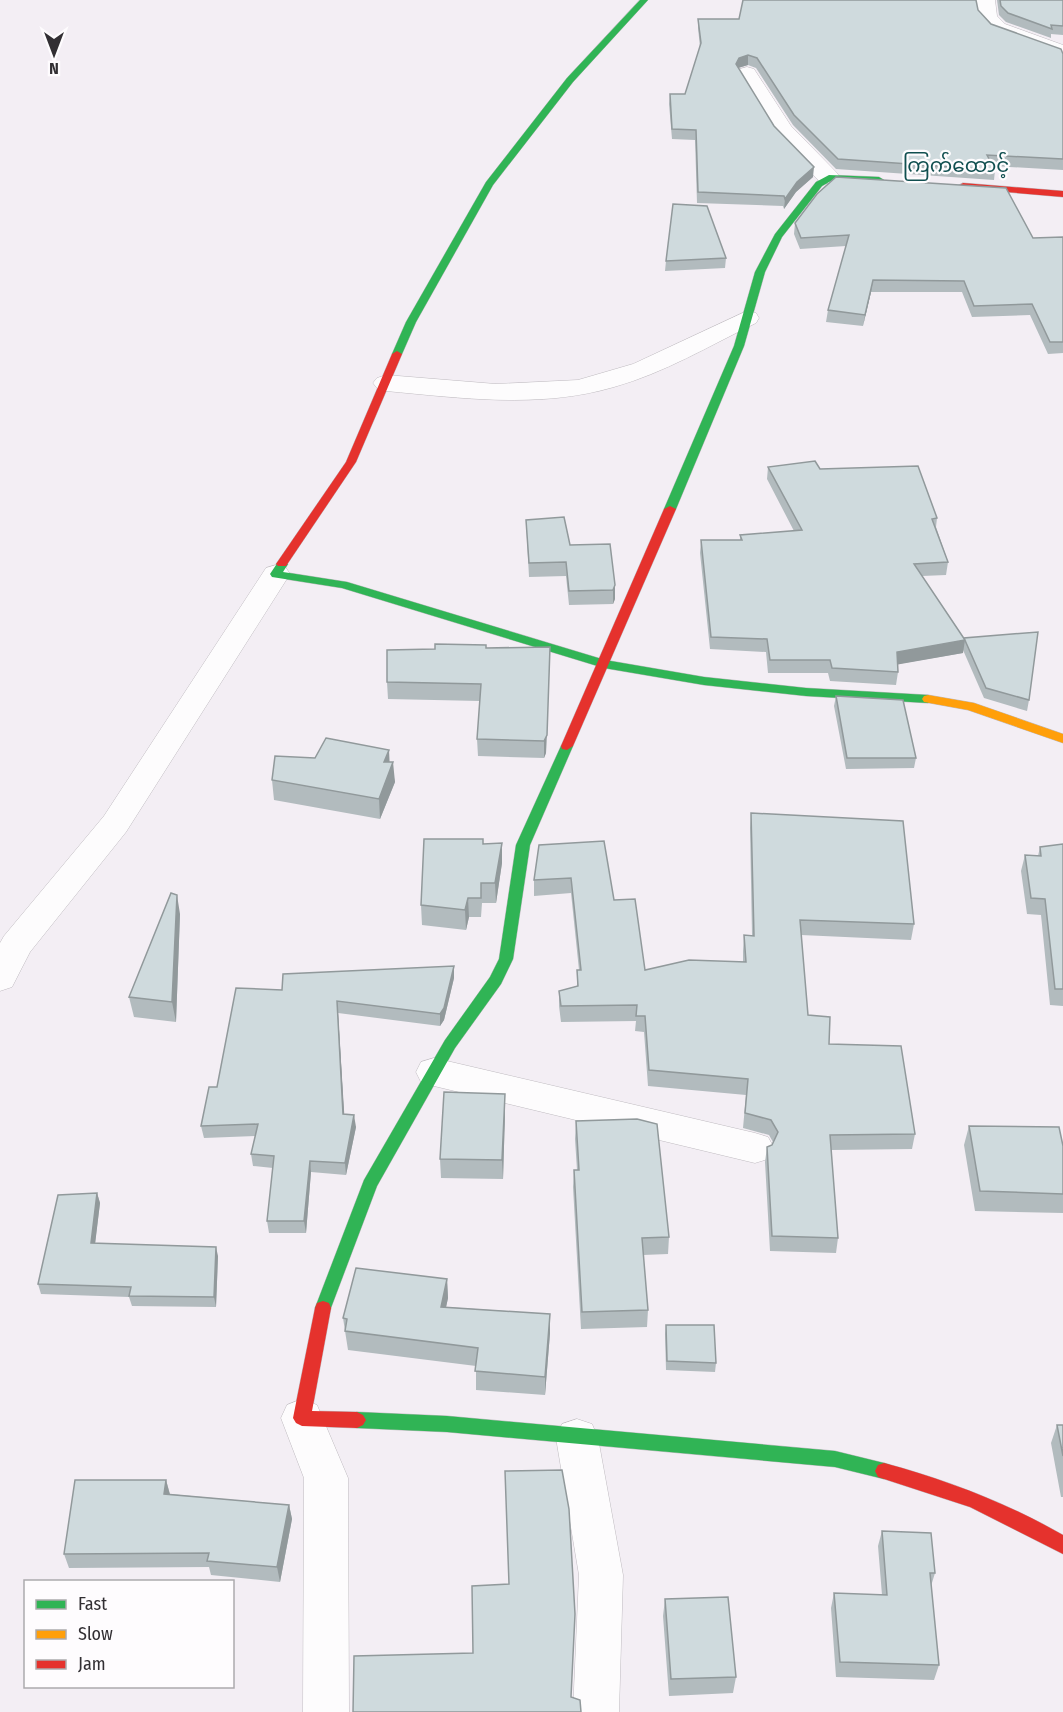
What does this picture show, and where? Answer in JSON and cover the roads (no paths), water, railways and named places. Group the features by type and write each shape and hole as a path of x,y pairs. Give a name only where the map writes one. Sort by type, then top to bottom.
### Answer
{"street":[{"path":"0,978 16,945 115,824 351,462 411,322 489,184 570,80 644,0"},
{"path":"985,0 988,18 998,28 1063,52"},
{"path":"747,73 765,106 783,130 829,178 889,181"},
{"path":"326,1712 326,1478 303,1418 320,1316 370,1185 450,1044 496,980 506,959 524,845 604,664 734,357 760,272 778,236 806,198 829,178"},
{"path":"953,186 1063,194"},
{"path":"386,383 489,392 553,390 604,382 652,364 747,318"},
{"path":"276,574 343,585 604,664 704,681 795,691 938,700 970,706 1063,739"},
{"path":"434,1072 755,1148"},
{"path":"303,1418 447,1424 577,1438 835,1459 920,1480 1038,1530 1063,1545"},
{"path":"577,1438 601,1575 596,1712"}],"district":[{"name":"ကြက်ထောင့်","path":"956,165"}]}
